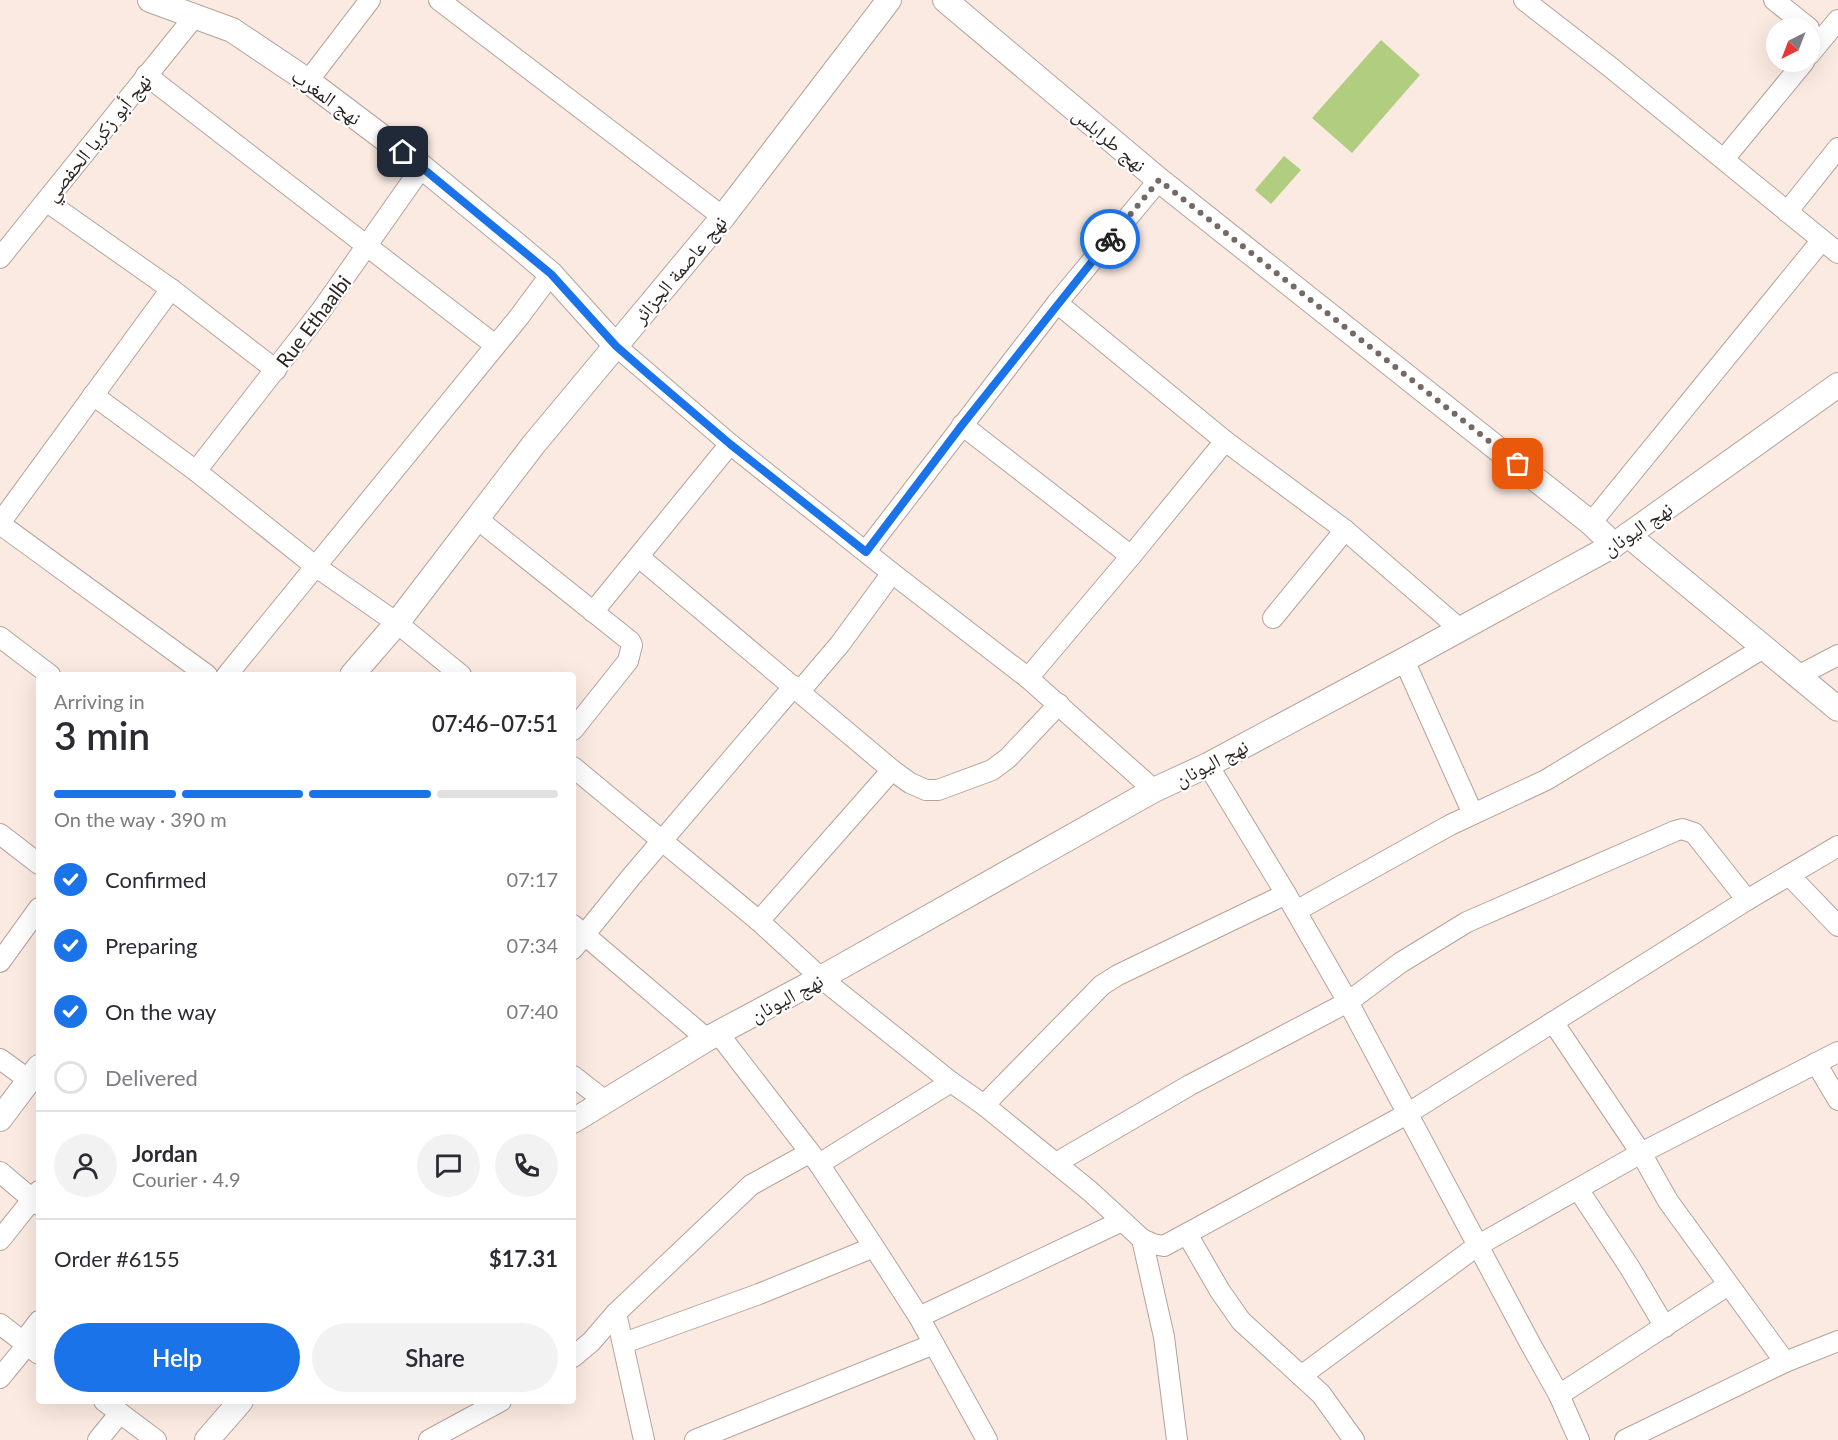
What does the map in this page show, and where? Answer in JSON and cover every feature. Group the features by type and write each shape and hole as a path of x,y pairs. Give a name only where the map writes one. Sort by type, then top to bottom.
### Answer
{"street":[{"name":"نهج المغرب","path":"150,0 232,30 308,81 422,167 551,274 616,346"},
{"path":"308,81 370,0"},
{"path":"439,0 723,217"},
{"name":"نهج عاصمة الجزائر","path":"355,672 397,623 534,444 723,217 889,0"},
{"name":"نهج طرابلس","path":"945,0 1159,180 1591,523 1621,540 1765,647 1838,710"},
{"path":"1524,0 1838,253"},
{"path":"1774,0 1796,18"},
{"name":"نهج أبو زكريا الحفصي","path":"0,258 195,16"},
{"path":"1820,29 1838,20"},
{"path":"1724,159 1796,72"},
{"path":"146,75 495,345"},
{"path":"1787,212 1838,148"},
{"name":"Rue Ethaalbi","path":"196,471 276,370 369,246 422,167"},
{"path":"866,552 1057,303 1159,180"},
{"path":"46,201 171,289 276,370"},
{"path":"1591,523 1822,240"},
{"path":"229,672 551,274"},
{"path":"171,289 0,524 203,672"},
{"path":"1057,303 1225,441 1345,530 1461,630"},
{"path":"616,346 730,444 1028,678 1154,790"},
{"name":"نهج اليونان","path":"576,1119 713,1036 821,978 1154,790 1208,765 1461,630 1621,540 1838,386"},
{"path":"93,395 196,471 315,566 397,623 457,672"},
{"path":"962,425 1131,556"},
{"path":"1028,678 1225,441"},
{"path":"593,612 730,444"},
{"path":"476,518 630,641 632,645 628,661 576,726"},
{"path":"1273,618 1345,530"},
{"path":"639,557 892,770 910,783 926,790 939,790 992,770 1008,758 1059,704"},
{"path":"892,573 840,644 797,689 577,936 713,1036 814,1158 919,1317 987,1440"},
{"path":"0,637 46,672"},
{"path":"1296,911 1473,814 1546,780 1765,647"},
{"path":"1798,676 1838,655"},
{"path":"1404,660 1473,814"},
{"path":"1208,765 1348,1002 1559,1395 1580,1440"},
{"path":"576,769 759,921 821,978 1056,1162 1142,1239 1164,1246 1407,1114 1747,900 1838,846"},
{"path":"759,921 892,770"},
{"path":"1056,1162 1190,1085 1348,1002 1401,963 1467,922 1675,831 1682,829 1694,833 1747,900"},
{"path":"0,834 36,862"},
{"path":"1788,875 1838,926"},
{"path":"984,1105 1102,985 1118,975 1286,894"},
{"path":"0,962 36,912"},
{"path":"1553,1022 1641,1154 1668,1201 1785,1362"},
{"path":"1301,1376 1477,1246 1641,1154 1838,1052"},
{"path":"0,1059 34,1074 0,1119"},
{"path":"1816,1063 1838,1100"},
{"path":"576,1078 605,1101"},
{"path":"576,1355 616,1313 751,1185 814,1158 951,1082"},
{"path":"0,1172 36,1198"},
{"path":"1578,1189 1630,1268 1665,1327"},
{"path":"0,1240 36,1200"},
{"path":"919,1317 1122,1221"},
{"path":"1187,1234 1220,1291 1241,1321 1321,1394 1354,1440"},
{"path":"1142,1239 1164,1337 1177,1440"},
{"path":"624,1343 759,1294 874,1247"},
{"path":"1559,1395 1728,1285"},
{"path":"616,1313 644,1440"},
{"path":"0,1323 29,1347"},
{"path":"0,1378 29,1347 36,1329"},
{"path":"1625,1440 1785,1362 1838,1341"},
{"path":"695,1440 934,1344"},
{"path":"108,1404 156,1440"},
{"path":"207,1440 238,1404"},
{"path":"429,1440 495,1404"},
{"path":"98,1440 120,1413"}],"green space":[{"path":"1381,40 1420,75 1352,153 1312,118"},
{"path":"1284,156 1301,170 1271,204 1255,190"}],"way so far":[{"path":"1110,239 1159,180 1518,464"}],"route":[{"path":"403,152 551,274 616,346 648,374 730,444 866,552 1057,303 1110,239"}]}
